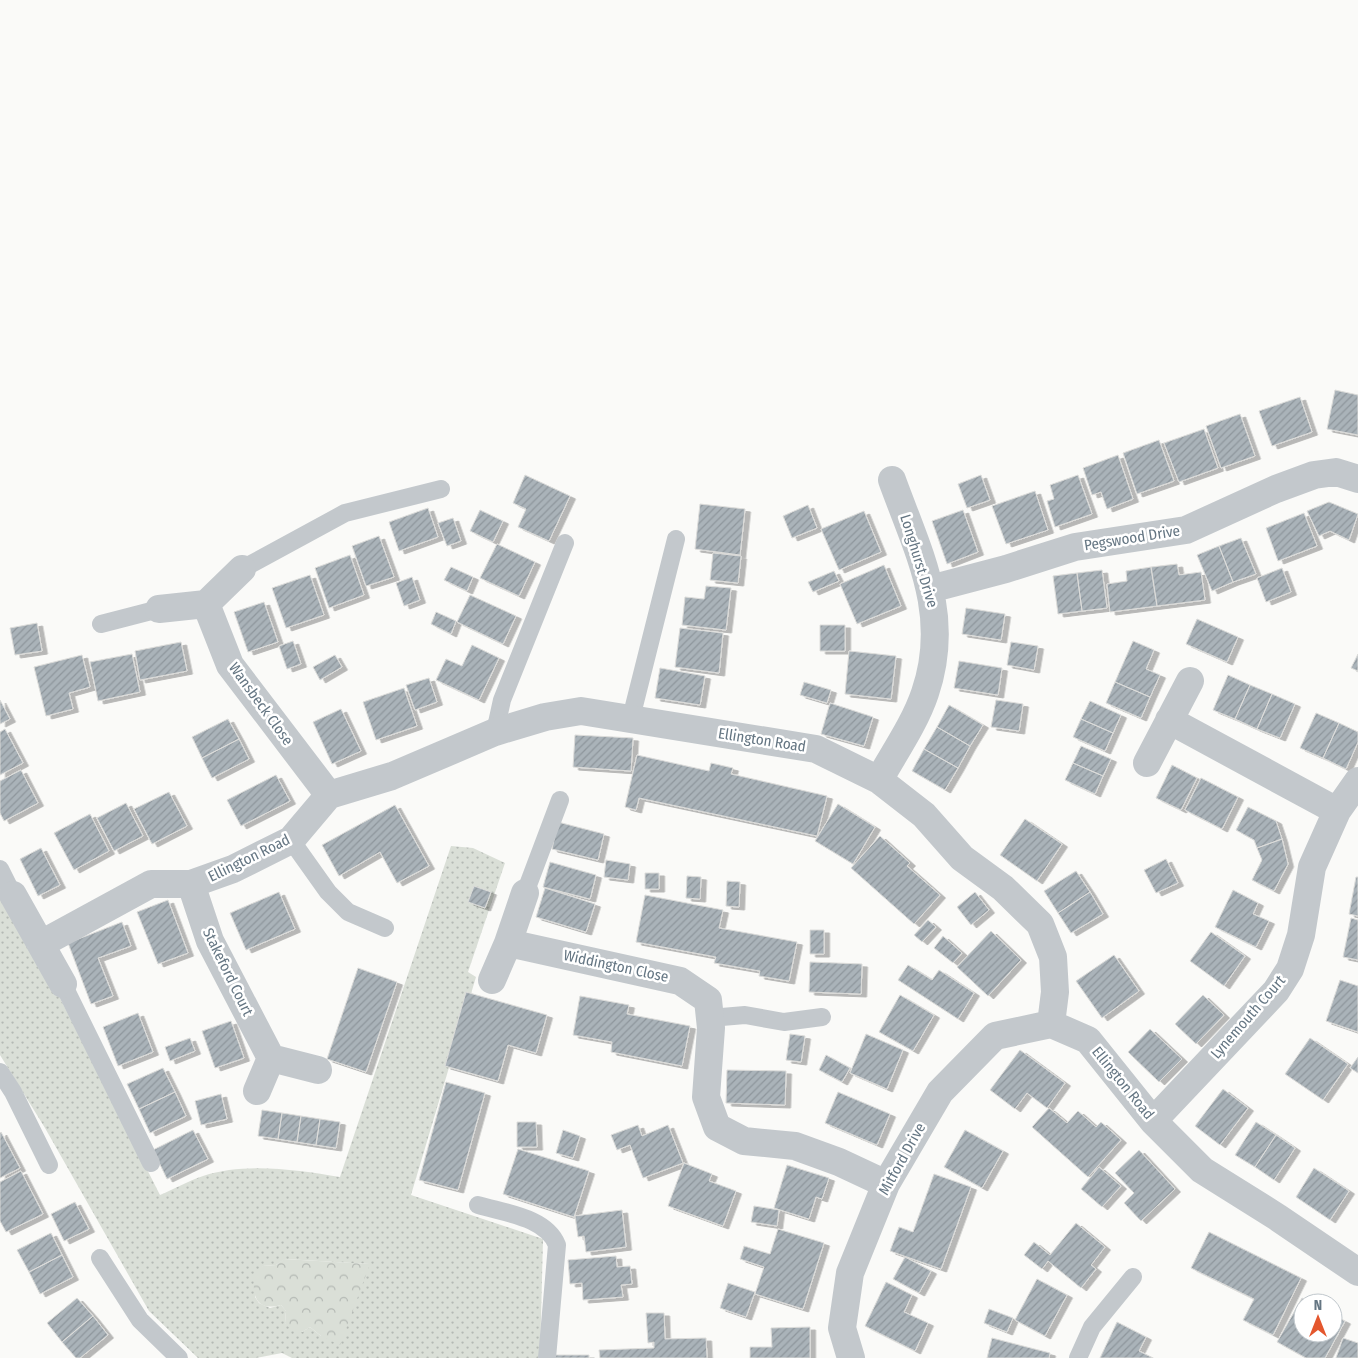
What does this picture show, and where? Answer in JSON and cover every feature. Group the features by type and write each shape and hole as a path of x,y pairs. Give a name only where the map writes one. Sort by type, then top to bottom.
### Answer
{"street":[{"name":"Pegswood Drive","path":"930,589 1006,569 1075,547 1186,530 1276,489 1314,475 1336,472 1358,479"},
{"name":"Longhurst Drive","path":"878,780 925,694 936,649 936,617 930,589 892,480"},
{"path":"159,609 206,604 242,569"},
{"name":"Wansbeck Close","path":"206,604 230,666 329,795"},
{"path":"1147,763 1190,681"},
{"name":"Ellington Road","path":"41,944 151,884 191,884 233,869 291,840 329,795 392,776 495,732 545,717 581,710 816,749 878,780 924,815 962,858 1003,888 1040,924 1053,957 1055,992 1051,1024 1088,1040 1154,1121 1202,1170 1277,1217 1358,1272"},
{"path":"1169,720 1337,811"},
{"name":"Lynemouth Court","path":"1154,1121 1276,991 1290,969 1301,936 1312,867 1337,811 1358,782"},
{"name":"Stakeford Court","path":"191,884 210,940 271,1058"},
{"path":"492,980 525,893"},
{"path":"13,895 63,984"},
{"name":"Widdington Close","path":"508,942 680,980 708,1000 710,1018 706,1097 717,1127 744,1141 795,1146 839,1162 886,1184"},
{"name":"Mitford Drive","path":"850,1358 842,1328 850,1273 886,1184 940,1092 995,1036 1051,1024"},
{"path":"257,1092 271,1058 318,1070"}],"lane":[{"path":"242,569 344,513 441,489"},
{"path":"631,718 676,539"},
{"path":"495,732 502,700 565,543"},
{"path":"101,624 159,609"},
{"path":"525,893 560,800"},
{"path":"291,840 328,892 348,912 385,928"},
{"path":"0,869 13,895"},
{"path":"63,984 152,1163"},
{"path":"710,1018 745,1015 784,1022 822,1017"},
{"path":"0,1072 13,1092 50,1165"},
{"path":"478,1205 530,1221 553,1234 558,1245 546,1358"},
{"path":"100,1258 140,1320 179,1358"},
{"path":"1078,1358 1092,1326 1133,1277"}],"green space":[{"path":"451,846 473,848 505,863 468,972 476,977 411,1195 543,1239 540,1358 292,1358 282,1353 256,1358 198,1358 149,1311 45,1128 0,1055 0,880 160,1195 203,1176 237,1169 289,1170 340,1177","holes":["285,1259 369,1264 321,1336 310,1327 302,1332 285,1323 286,1311 281,1305 270,1308 259,1303 255,1297 263,1266 276,1265"]},
{"path":"284,1259 370,1264 340,1345 321,1336 310,1327 302,1332 293,1331 285,1323 286,1311 281,1305 266,1306 257,1300 254,1288 255,1273 263,1266 276,1265"}],"building":[{"path":"1335,390 1358,395 1358,435 1327,429"},
{"path":"1300,397 1312,432 1272,446 1259,411"},
{"path":"1240,414 1255,456 1221,468 1206,426"},
{"path":"1204,429 1218,468 1179,482 1164,443"},
{"path":"1159,440 1174,481 1137,494 1123,453"},
{"path":"1118,455 1133,499 1107,509 1101,492 1092,495 1083,468"},
{"path":"525,475 570,496 549,541 518,527 526,509 513,503"},
{"path":"981,475 990,500 967,508 958,484"},
{"path":"1078,475 1092,514 1055,527 1047,501 1054,499 1050,485"},
{"path":"1035,491 1048,530 1006,544 992,506"},
{"path":"1329,502 1358,514 1349,540 1330,531 1319,536 1307,511"},
{"path":"700,504 745,509 740,555 695,549"},
{"path":"808,505 817,528 792,538 783,516"},
{"path":"428,508 438,537 399,551 389,522"},
{"path":"480,510 503,521 493,542 470,531"},
{"path":"963,510 978,552 947,564 932,521"},
{"path":"864,511 881,552 839,570 821,529"},
{"path":"1304,513 1317,546 1278,561 1266,528"},
{"path":"453,518 461,541 447,546 438,523"},
{"path":"379,536 394,577 366,586 352,546"},
{"path":"1241,538 1256,574 1233,582 1219,546"},
{"path":"497,544 535,562 519,596 480,578"},
{"path":"1219,546 1233,582 1212,591 1197,555"},
{"path":"713,553 741,556 738,583 710,580"},
{"path":"350,555 364,595 329,608 315,568"},
{"path":"1177,564 1179,575 1201,572 1205,600 1157,606 1151,567"},
{"path":"884,565 901,606 857,624 840,584"},
{"path":"451,567 473,577 467,591 444,580"},
{"path":"1151,567 1157,606 1110,612 1107,584 1127,581 1126,571"},
{"path":"1282,568 1291,592 1266,602 1257,578"},
{"path":"1102,570 1107,608 1082,611 1077,573"},
{"path":"834,571 839,581 813,592 808,582"},
{"path":"1077,573 1082,611 1058,614 1053,576"},
{"path":"310,575 324,615 286,628 272,588"},
{"path":"412,577 420,600 404,606 396,583"},
{"path":"706,586 731,588 726,630 682,625 685,597 704,599"},
{"path":"470,595 516,616 503,644 457,622"},
{"path":"264,602 278,642 248,652 234,612"},
{"path":"966,608 1005,614 1001,640 962,634"},
{"path":"436,612 456,621 451,634 431,624"},
{"path":"1197,619 1238,637 1227,662 1186,644"},
{"path":"37,623 42,651 15,655 10,628"},
{"path":"820,625 845,625 845,651 820,651"},
{"path":"680,628 723,633 719,673 675,667"},
{"path":"293,641 301,664 287,669 279,646"},
{"path":"1133,641 1154,650 1146,669 1160,675 1150,697 1115,682"},
{"path":"181,642 187,671 140,680 135,651"},
{"path":"1011,642 1038,646 1034,670 1007,665"},
{"path":"472,645 499,658 479,700 436,680 446,659 462,666"},
{"path":"849,651 896,656 891,699 845,694"},
{"path":"132,654 140,692 98,701 90,662"},
{"path":"1358,654 1358,671 1351,668"},
{"path":"82,655 90,687 69,693 73,709 46,716 34,667"},
{"path":"335,655 342,667 320,680 313,667"},
{"path":"959,661 1002,668 998,695 954,688"},
{"path":"660,668 705,676 700,705 655,698"},
{"path":"1228,675 1250,685 1235,719 1213,710"},
{"path":"429,678 437,702 415,710 406,685"},
{"path":"804,682 831,690 827,703 800,695"},
{"path":"1115,682 1150,697 1141,718 1106,703"},
{"path":"1250,685 1272,694 1257,729 1235,719"},
{"path":"404,688 417,726 376,740 363,702"},
{"path":"1272,694 1295,704 1280,738 1257,729"},
{"path":"0,700 10,719 0,724"},
{"path":"996,700 1023,704 1019,731 991,727"},
{"path":"1090,701 1121,715 1113,733 1081,719"},
{"path":"830,703 873,717 864,746 821,734"},
{"path":"949,705 983,725 970,746 937,727"},
{"path":"341,709 361,751 332,764 313,722"},
{"path":"1316,713 1339,723 1323,758 1300,748"},
{"path":"228,719 239,739 202,758 192,737"},
{"path":"1081,719 1113,733 1105,751 1073,737"},
{"path":"1339,723 1358,732 1358,742 1346,769 1323,758"},
{"path":"937,727 970,746 958,768 924,749"},
{"path":"5,729 23,763 0,775 0,732"},
{"path":"575,735 633,738 631,771 573,767"},
{"path":"239,739 249,759 212,778 202,758"},
{"path":"1081,746 1111,759 1103,776 1073,763"},
{"path":"924,749 958,768 945,790 912,771"},
{"path":"637,755 709,771 711,763 733,768 731,774 827,796 817,836 639,798 636,810 625,807"},
{"path":"1073,763 1103,776 1095,794 1065,780"},
{"path":"1172,765 1197,778 1181,810 1156,798"},
{"path":"21,770 38,803 4,821 0,813 0,781"},
{"path":"276,775 290,801 241,826 227,800"},
{"path":"1201,778 1238,797 1222,829 1185,810"},
{"path":"169,792 187,826 152,844 134,809"},
{"path":"126,803 143,836 114,851 97,818"},
{"path":"838,804 875,827 853,864 815,841"},
{"path":"395,805 429,866 397,883 380,852 339,876 322,845"},
{"path":"1248,807 1276,821 1282,839 1257,848 1254,840 1236,830"},
{"path":"90,814 109,851 74,870 54,833"},
{"path":"1025,819 1062,844 1037,881 1000,855"},
{"path":"558,822 604,834 598,860 552,849"},
{"path":"880,836 910,863 907,866 940,895 914,924 851,868"},
{"path":"1282,839 1288,864 1274,891 1252,880 1262,860 1257,848"},
{"path":"41,848 60,885 38,896 20,859"},
{"path":"1166,859 1178,883 1156,893 1144,870"},
{"path":"606,860 630,864 628,880 604,877"},
{"path":"550,862 596,875 590,899 543,887"},
{"path":"1076,871 1090,892 1058,913 1044,891"},
{"path":"645,873 659,873 659,889 645,889"},
{"path":"687,876 701,877 700,899 686,898"},
{"path":"1356,877 1358,877 1358,916 1349,914"},
{"path":"727,881 740,882 739,907 726,906"},
{"path":"474,886 491,892 485,908 468,902"},
{"path":"545,888 595,904 586,932 536,917"},
{"path":"1233,890 1258,903 1253,914 1269,921 1256,947 1215,927"},
{"path":"279,892 295,929 246,950 230,913"},
{"path":"975,892 989,910 971,925 957,907"},
{"path":"1090,892 1103,914 1071,933 1058,913"},
{"path":"645,895 723,910 719,928 797,942 789,981 759,976 760,971 714,963 716,957 636,942"},
{"path":"168,900 188,953 158,964 137,912"},
{"path":"1351,918 1358,920 1358,960 1343,957"},
{"path":"928,920 936,927 922,942 914,935"},
{"path":"122,922 131,946 98,958 113,996 91,1004 68,943"},
{"path":"810,930 824,930 824,954 810,954"},
{"path":"991,931 1021,960 988,996 957,967"},
{"path":"1211,932 1245,956 1224,986 1190,961"},
{"path":"943,936 962,953 953,963 934,948"},
{"path":"1114,955 1139,991 1102,1018 1076,981"},
{"path":"810,962 862,964 861,994 809,992"},
{"path":"908,965 932,980 939,970 974,993 958,1019 898,980"},
{"path":"358,968 397,982 366,1072 327,1059"},
{"path":"1340,980 1358,986 1358,1032 1326,1021"},
{"path":"466,992 547,1015 536,1053 508,1045 498,1081 445,1066"},
{"path":"900,995 934,1015 913,1051 879,1032"},
{"path":"1203,995 1224,1015 1196,1044 1175,1024"},
{"path":"580,996 629,1005 627,1014 690,1026 682,1066 611,1052 612,1042 573,1035"},
{"path":"138,1013 153,1052 118,1066 103,1027"},
{"path":"231,1021 244,1058 215,1068 202,1031"},
{"path":"1150,1029 1182,1059 1159,1082 1128,1052"},
{"path":"790,1034 805,1036 801,1062 786,1060"},
{"path":"866,1034 903,1050 887,1089 850,1073"},
{"path":"190,1038 195,1051 170,1061 165,1047"},
{"path":"1310,1038 1348,1064 1323,1100 1285,1074"},
{"path":"1020,1050 1065,1083 1047,1108 1027,1093 1015,1109 990,1090"},
{"path":"826,1055 850,1068 842,1082 819,1070"},
{"path":"1358,1057 1358,1073 1350,1068"},
{"path":"163,1068 175,1092 139,1109 127,1084"},
{"path":"727,1070 786,1071 785,1105 726,1103"},
{"path":"446,1082 485,1093 458,1190 419,1180"},
{"path":"1223,1089 1248,1108 1220,1145 1195,1126"},
{"path":"175,1092 186,1116 150,1133 139,1109"},
{"path":"838,1092 890,1114 877,1145 825,1123"},
{"path":"221,1094 227,1119 201,1125 195,1101"},
{"path":"1049,1108 1067,1123 1078,1111 1096,1127 1101,1122 1121,1140 1088,1177 1032,1127"},
{"path":"262,1110 282,1113 278,1139 258,1136"},
{"path":"282,1113 301,1116 297,1142 278,1139"},
{"path":"301,1116 320,1119 316,1145 297,1142"},
{"path":"320,1119 340,1122 336,1148 316,1145"},
{"path":"517,1122 536,1122 537,1147 517,1147"},
{"path":"1256,1122 1276,1135 1255,1167 1235,1155"},
{"path":"638,1125 642,1136 668,1125 683,1163 643,1178 630,1145 617,1150 611,1135"},
{"path":"193,1130 208,1159 167,1179 153,1150"},
{"path":"563,1130 580,1136 573,1158 556,1153"},
{"path":"965,1130 1003,1151 982,1188 944,1167"},
{"path":"0,1133 20,1168 0,1178"},
{"path":"1276,1135 1295,1148 1274,1180 1255,1167"},
{"path":"518,1149 589,1171 574,1217 503,1194"},
{"path":"1139,1150 1175,1189 1141,1221 1124,1203 1134,1193 1115,1173"},
{"path":"684,1163 712,1174 709,1181 736,1191 723,1226 668,1206"},
{"path":"787,1165 829,1178 822,1199 816,1197 809,1219 774,1208"},
{"path":"1099,1167 1121,1186 1102,1207 1081,1189"},
{"path":"1314,1168 1349,1191 1330,1220 1296,1197"},
{"path":"21,1171 43,1214 6,1232 0,1221 0,1182"},
{"path":"934,1174 971,1187 941,1269 890,1251 899,1227 913,1232"},
{"path":"75,1202 89,1229 64,1241 51,1214"},
{"path":"754,1206 779,1210 777,1226 751,1222"},
{"path":"622,1210 626,1247 586,1252 584,1236 578,1237 575,1216"},
{"path":"1076,1223 1105,1247 1091,1265 1096,1269 1081,1288 1048,1261 1042,1269 1024,1255 1034,1242 1050,1255"},
{"path":"778,1229 824,1243 803,1309 755,1294 764,1267 740,1259 744,1246 770,1254"},
{"path":"1209,1232 1301,1278 1273,1335 1243,1320 1254,1299 1191,1268"},
{"path":"51,1233 62,1255 29,1272 17,1250"},
{"path":"62,1255 73,1277 40,1294 29,1272"},
{"path":"616,1256 617,1267 630,1266 632,1284 621,1285 623,1297 583,1300 582,1283 570,1284 568,1260"},
{"path":"905,1257 931,1271 919,1293 893,1279"},
{"path":"1037,1279 1067,1295 1045,1336 1015,1320"},
{"path":"886,1282 912,1295 904,1312 928,1323 915,1351 865,1326"},
{"path":"728,1283 755,1292 746,1317 720,1308"},
{"path":"77,1298 93,1316 62,1342 47,1323"},
{"path":"989,1309 1013,1318 1007,1332 984,1323"},
{"path":"646,1313 664,1313 665,1339 706,1338 707,1358 600,1358 599,1350 654,1348 654,1342 648,1343"},
{"path":"1293,1314 1293,1343 1333,1343 1325,1358 1306,1358 1277,1342"},
{"path":"93,1316 108,1335 80,1358 76,1358 62,1342"},
{"path":"1117,1322 1146,1337 1139,1351 1153,1358 1100,1358"},
{"path":"810,1327 810,1358 750,1358 750,1347 772,1347 771,1328"},
{"path":"992,1338 1050,1353 1049,1358 987,1358"},
{"path":"1343,1338 1358,1343 1358,1358 1336,1358 1341,1343 1343,1343"},
{"path":"555,1355 589,1355 589,1358 555,1358"}]}
